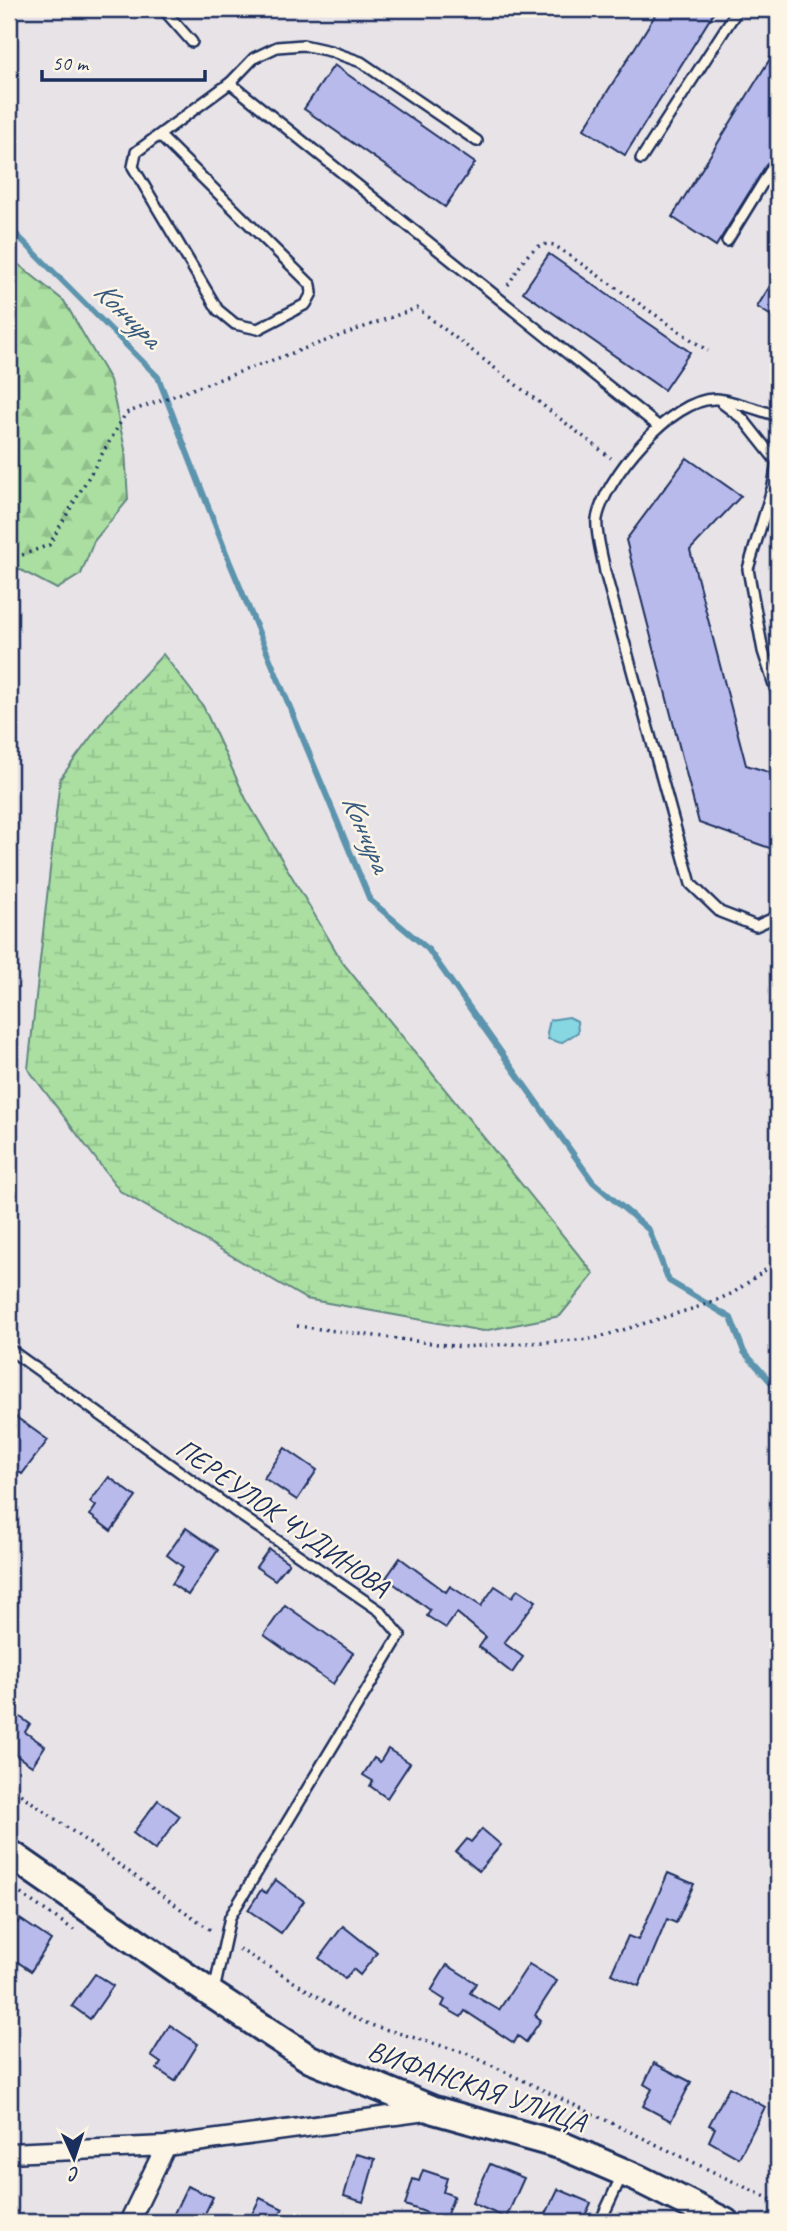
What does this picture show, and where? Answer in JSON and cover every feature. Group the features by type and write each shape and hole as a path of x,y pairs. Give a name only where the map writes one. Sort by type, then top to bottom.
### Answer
{"main road":[{"name":"ВИФАНСКАЯ УЛИЦА","path":"9,1853 310,2059 434,2110 563,2146 725,2222"}],"street":[{"path":"9,2153 166,2146 434,2110"},
{"path":"129,2222 166,2146"}],"lane":[{"path":"163,9 192,42"},
{"path":"641,159 738,9"},
{"path":"159,135 311,285 312,293 306,304 257,329 235,324 218,310 133,167 136,152 159,135 230,83 254,58 277,47 303,45 361,62 477,141"},
{"path":"230,83 658,426"},
{"path":"727,241 778,158"},
{"path":"715,399 743,419 778,462 748,569 763,651 778,697"},
{"path":"778,416 715,399 685,408 658,426 609,487 597,520 603,559 691,884 720,912 756,926 778,916"},
{"name":"ПЕРЕУЛОК ЧУДИНОВА","path":"9,1349 240,1515 380,1611 400,1635 230,1917 213,1995"},
{"path":"600,2222 623,2172"}],"path":[{"path":"499,299 534,248 549,243 708,351"},
{"path":"9,560 49,545 126,413 417,308 624,468"},
{"path":"297,1326 462,1347 593,1339 708,1304 733,1293 778,1261"},
{"path":"9,1786 225,1941 352,2017 466,2053 778,2203"}],"green space":[{"path":"9,257 64,301 110,380 125,449 128,500 94,541 81,574 57,589 9,564"},
{"path":"163,654 203,706 246,799 343,963 594,1274 560,1316 483,1331 306,1299 120,1191 28,1069 60,779 108,714"}],"water":[{"path":"569,1017 577,1021 578,1032 561,1043 548,1039 550,1020"}],"building":[{"path":"659,9 716,9 625,155 584,129"},
{"path":"778,46 778,146 716,246 672,217"},
{"path":"334,65 475,163 445,207 304,109"},
{"path":"549,254 690,352 664,390 523,292"},
{"path":"778,273 778,320 757,307"},
{"path":"687,458 741,496 690,550 746,765 778,775 778,851 699,823 626,540"},
{"path":"9,1412 48,1440 22,1474 9,1464"},
{"path":"285,1448 317,1470 297,1500 264,1478"},
{"path":"109,1477 136,1497 111,1531 90,1515 96,1506 90,1502"},
{"path":"186,1528 218,1550 188,1595 172,1584 183,1567 167,1555"},
{"path":"269,1549 289,1563 275,1580 256,1567"},
{"path":"400,1558 446,1592 450,1586 481,1606 495,1586 512,1597 518,1589 536,1601 504,1643 523,1657 512,1673 479,1647 486,1637 457,1613 446,1628 427,1616 430,1610 386,1578"},
{"path":"285,1605 353,1653 333,1684 264,1635"},
{"path":"9,1709 30,1724 25,1732 45,1746 32,1766 11,1752 9,1756"},
{"path":"388,1749 410,1763 387,1798 370,1786 373,1781 363,1775 374,1758 380,1762"},
{"path":"158,1800 180,1816 155,1850 133,1833"},
{"path":"482,1829 501,1845 479,1871 456,1852 467,1839 471,1842"},
{"path":"668,1873 694,1884 676,1923 667,1919 639,1986 611,1974 628,1936 638,1940"},
{"path":"276,1880 304,1901 281,1933 248,1910 261,1890 266,1893"},
{"path":"20,1919 51,1940 31,1971 9,1956 9,1936"},
{"path":"343,1926 377,1953 360,1975 353,1969 345,1979 319,1958"},
{"path":"529,1964 557,1981 535,2015 541,2020 526,2042 518,2036 514,2043 465,2011 461,2017 442,2006 445,2000 431,1991 447,1965 476,1983 470,1993 499,2010"},
{"path":"95,1974 113,1986 90,2019 72,2006"},
{"path":"170,2025 198,2044 175,2081 157,2069 161,2063 151,2056"},
{"path":"654,2063 691,2082 671,2121 643,2106 652,2089 644,2084"},
{"path":"729,2087 765,2107 739,2158 709,2141 715,2128 709,2125"},
{"path":"356,2154 375,2159 363,2202 344,2196"},
{"path":"490,2164 524,2178 506,2218 472,2203"},
{"path":"423,2170 447,2178 443,2192 454,2196 445,2219 405,2205 413,2179 419,2181"},
{"path":"187,2186 213,2197 201,2222 170,2222"},
{"path":"558,2189 591,2203 582,2222 542,2222"},
{"path":"260,2198 283,2209 276,2222 248,2222"}],"waterway":[{"name":"Кончура","path":"9,227 158,377 230,563 370,900 428,949 593,1182 649,1230 669,1281 731,1318 744,1352 778,1390"}]}
